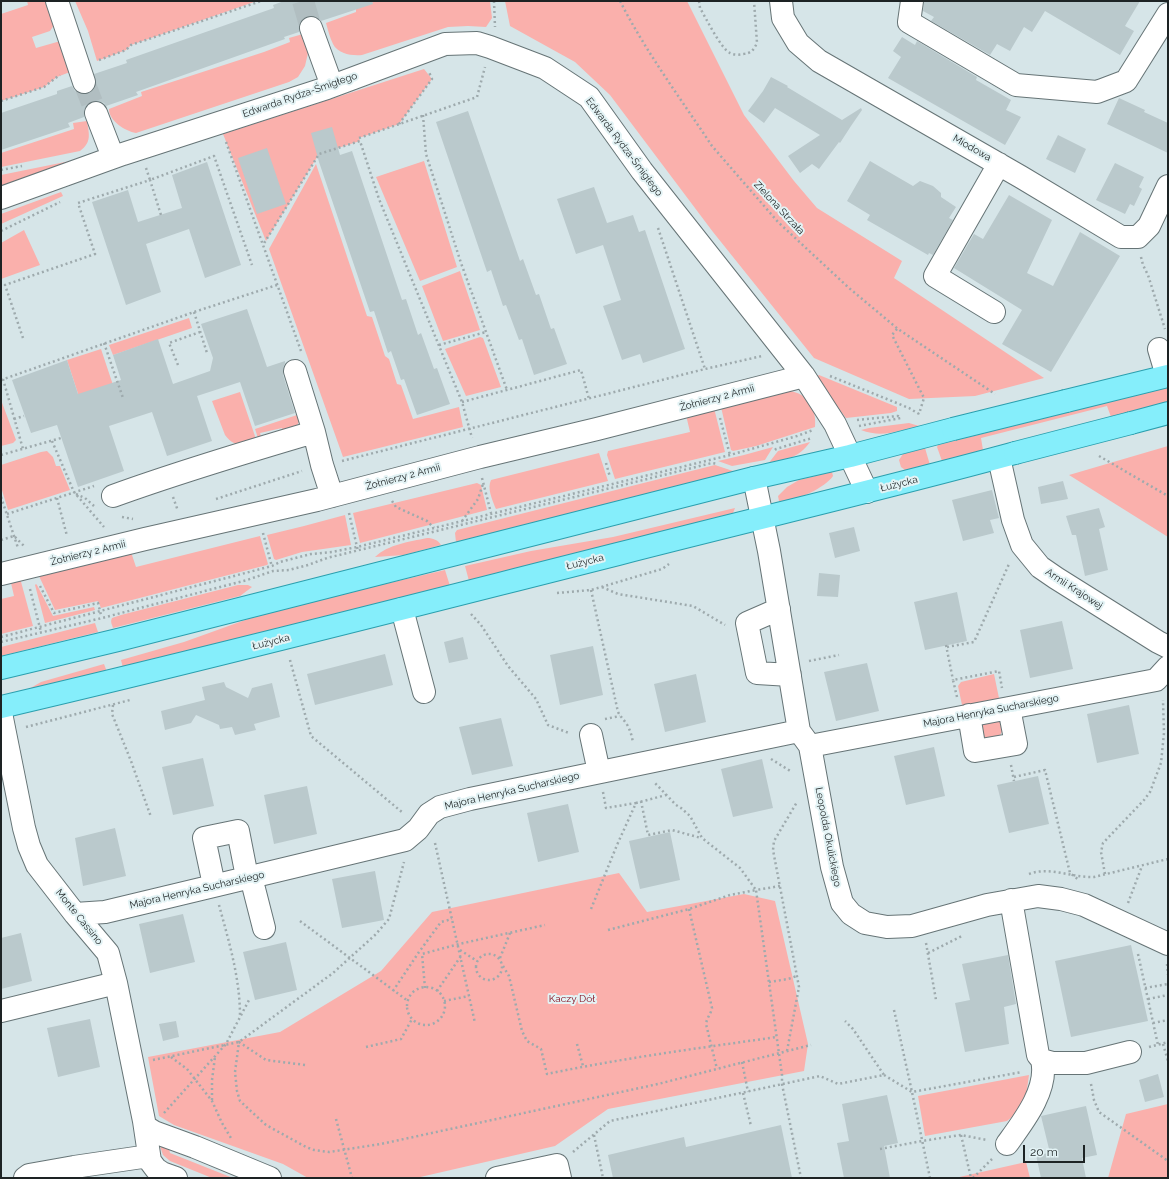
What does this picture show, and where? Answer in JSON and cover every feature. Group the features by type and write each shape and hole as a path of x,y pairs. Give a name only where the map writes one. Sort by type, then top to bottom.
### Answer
{"main road":[{"path":"1,668 130,637 754,478 850,456 1168,376"},
{"name":"Łużycka","path":"1,707 118,680 762,517 867,492 1168,413"}],"street":[{"path":"57,1 84,82"},
{"name":"Miodowa","path":"781,1 783,18 798,43 819,60 999,164 1121,237 1138,237 1140,235"},
{"path":"912,1 908,22 1016,85 1097,92 1126,81 1168,14"},
{"path":"1155,1 1168,9"},
{"path":"311,28 332,86"},
{"name":"Edwarda Rydza-Śmigłego","path":"1,198 113,157 332,86 445,44 477,43 490,47 545,68 589,98 642,171 804,376 835,424 867,492"},
{"path":"96,113 113,157"},
{"path":"994,312 935,276 999,164"},
{"path":"1140,235 1149,226 1168,186"},
{"path":"1162,340 1168,376"},
{"path":"298,364 322,464 332,496"},
{"name":"Żołnierzy 2 Armii","path":"1,574 332,496 480,457 597,429 804,376"},
{"path":"104,491 221,460 314,432"},
{"name":"Armii Krajowej","path":"1007,456 1013,520 1022,545 1040,567 1168,647"},
{"name":"Leopolda Okulickiego","path":"754,478 779,609 797,668 804,739 832,867 842,903 851,914 865,923 887,927 912,926 987,905 1038,896 1061,899 1084,905 1167,952"},
{"path":"402,609 424,692"},
{"path":"779,609 747,623 757,673 797,668"},
{"name":"Majora Henryka Sucharskiego","path":"75,914 106,912 405,840 418,829 429,814 440,807 470,799 637,764 965,716 1008,708 1162,673"},
{"path":"965,716 975,751 1016,744 1008,708"},
{"name":"Monte Cassino","path":"1,713 24,828 29,846 37,865 75,914 108,952 116,983 146,1127 150,1159"},
{"path":"591,735 599,772"},
{"path":"214,885 204,838 238,832 264,928"},
{"path":"1007,1144 1036,1099 1044,1078 1043,1064 1038,1055 1011,900"},
{"path":"1,1011 116,983"},
{"path":"1043,1064 1086,1063 1130,1052"},
{"path":"146,1127 154,1132 270,1178"},
{"path":"25,1178 29,1175 74,1167 150,1159 156,1169 162,1174 176,1178"},
{"path":"497,1178 559,1172"}],"path":[{"path":"119,53 126,50 131,45 261,1"},
{"path":"494,1 495,10"},
{"name":"Zielona Strzała","path":"620,1 628,18 655,62 704,134 722,158 778,222 849,288 898,328 995,394"},
{"path":"699,1 700,8 724,47 730,53 738,55 749,54 757,43 754,1"},
{"path":"358,138 476,97 487,63"},
{"path":"1,101 44,87 57,76 63,74"},
{"path":"398,124 432,79"},
{"path":"423,115 426,154 461,263 507,390"},
{"path":"264,245 319,154 360,141 379,199 462,402 470,429"},
{"path":"228,150 264,245 277,285 298,364"},
{"path":"23,338 4,285 95,254 78,203 150,180 214,156 252,265"},
{"path":"145,166 161,215"},
{"path":"656,224 705,369"},
{"path":"1140,235 1140,251 1143,265 1148,275 1162,340"},
{"path":"23,449 2,379 194,312 277,285"},
{"path":"194,312 207,353"},
{"path":"898,328 892,335 924,398 919,414"},
{"path":"178,365 170,343 200,332"},
{"path":"439,345 486,332"},
{"path":"104,343 123,398"},
{"path":"216,499 322,464 340,462 705,369 761,356 788,355"},
{"path":"462,402 581,370 589,399"},
{"path":"829,376 909,408 919,414 923,420"},
{"path":"14,419 24,416"},
{"path":"855,420 898,416 901,418 857,426"},
{"path":"1,637 101,613 311,554 357,547 463,521 730,455 813,430"},
{"path":"1,455 61,438"},
{"path":"726,438 730,455"},
{"path":"772,454 776,448 812,438"},
{"path":"52,441 74,492 109,532"},
{"path":"1099,456 1168,496"},
{"path":"606,463 610,477"},
{"path":"1,642 102,618 247,580 273,571 289,570 327,558 492,517 712,463 719,464"},
{"path":"386,482 393,503 396,506 427,521 437,531"},
{"path":"460,525 478,499 484,484"},
{"path":"6,514 74,492 104,491"},
{"path":"486,491 492,517"},
{"path":"171,514 178,511 173,496"},
{"path":"1,497 14,536 54,613 98,604 101,613"},
{"path":"57,498 68,543"},
{"path":"352,524 358,551"},
{"path":"14,536 30,566"},
{"path":"1,540 14,536"},
{"path":"267,547 273,571"},
{"path":"965,716 953,680 946,646 974,642 1011,559"},
{"path":"602,587 618,594 693,606 750,641"},
{"path":"30,590 41,632"},
{"path":"591,590 618,712 632,734 637,764 676,805 690,816 703,839"},
{"path":"469,611 481,625 508,666 536,699 548,726 577,736 591,735 597,724 604,719 620,716"},
{"path":"797,668 839,656"},
{"path":"290,660 310,736 407,817 429,814 475,1023"},
{"path":"953,680 999,671 1008,708"},
{"path":"1105,874 1101,852 1102,844 1150,792 1161,763 1164,733 1162,673"},
{"path":"113,705 112,714 151,817"},
{"path":"769,758 796,775"},
{"path":"1014,777 1045,770 1070,873"},
{"path":"599,772 606,808 636,803 666,795"},
{"path":"787,1051 799,987 773,850 774,841 801,796"},
{"path":"641,801 648,835 672,830 703,839 740,868 756,890 777,1037 782,1084 801,1178"},
{"path":"591,909 636,803"},
{"path":"147,1061 239,1042 333,973 375,935 388,918 408,846 407,838"},
{"path":"1029,874 1036,871 1059,872 1085,877 1094,877 1168,859"},
{"path":"1127,906 1142,866"},
{"path":"214,885 233,957 240,999 240,1018"},
{"path":"608,930 689,910 730,895 780,886"},
{"path":"689,910 712,1008 706,1024 717,1069"},
{"path":"393,991 441,922 452,920"},
{"path":"300,921 408,1001"},
{"path":"921,924 928,953 936,1000"},
{"path":"419,952 422,954 458,944 545,925"},
{"path":"510,933 500,958 509,976 522,1031 527,1041 541,1049 547,1074 583,1066 661,1053 777,1037"},
{"path":"460,950 477,961"},
{"path":"1167,952 1168,974"},
{"path":"1138,953 1158,1045"},
{"path":"422,954 425,988"},
{"path":"500,958 492,954 480,957 477,961 477,974 488,981 497,978 502,971 503,966"},
{"path":"437,991 461,956"},
{"path":"769,982 797,976"},
{"path":"1146,988 1168,984"},
{"path":"419,988 431,988 437,991 444,1001 443,1013 440,1019 429,1025 417,1023 408,1014 408,1001 414,992 419,988"},
{"path":"1148,999 1168,995"},
{"path":"444,1001 469,996"},
{"path":"164,1114 226,1044 249,1000"},
{"path":"894,1010 930,1178"},
{"path":"366,1047 401,1039 412,1019"},
{"path":"1153,1023 1168,1020"},
{"path":"845,1021 853,1029 884,1075 912,1092 1043,1064"},
{"path":"239,1042 266,1060 304,1064"},
{"path":"239,1042 235,1072 237,1091 240,1101 266,1125 306,1148 329,1152 381,1144 658,1084 811,1045"},
{"path":"1168,1042 1163,1044 1168,1061"},
{"path":"577,1044 583,1066"},
{"path":"170,1056 187,1069 212,1101 222,1123 250,1169"},
{"path":"212,1101 212,1080 216,1056"},
{"path":"742,1062 748,1092"},
{"path":"1086,1063 1094,1100 1099,1112 1168,1161"},
{"path":"559,1172 594,1135 610,1121 820,1076 838,1084 884,1075"},
{"path":"744,1093 751,1126"},
{"path":"336,1119 352,1178"},
{"path":"594,1135 603,1178"},
{"path":"880,1149 961,1135 1007,1144"},
{"path":"961,1135 972,1178 1007,1144"}],"green space":[{"path":"27,1 49,1 56,22 50,31 32,37 36,48 64,40 70,72 57,77 44,87 1,101 1,14 28,5"},
{"path":"75,1 257,1 131,45 126,50 97,61 88,31"},
{"path":"376,1 490,1 492,18 486,27 448,27 362,55 350,55 338,50 332,42 326,23 356,12 356,8"},
{"path":"505,1 687,1 744,115 794,181 817,208 902,261 894,278 1044,378 975,396 909,399 814,358 713,232 610,95 575,62 510,26"},
{"path":"303,34 308,53 305,66 298,77 289,82 136,133 118,125 112,118 109,109 142,96 141,92 264,52 290,42 289,38"},
{"path":"424,69 432,79 399,124 359,138 360,141 319,154 266,241 223,134"},
{"path":"87,121 89,138 84,148 80,151 1,167 1,153 74,129 73,123"},
{"path":"75,160 1,187 1,175"},
{"path":"424,161 457,267 420,281 376,177"},
{"path":"316,164 367,316 372,317 385,356 389,359 397,384 401,385 413,419 459,407 463,427 343,457 269,249"},
{"path":"61,192 63,196 1,224 1,214"},
{"path":"24,230 40,265 1,279 1,243"},
{"path":"460,271 480,330 443,341 422,286"},
{"path":"189,318 192,328 113,355 109,345"},
{"path":"480,337 483,338 501,387 466,396 445,349"},
{"path":"101,349 119,403 85,415 67,360"},
{"path":"819,375 897,407 897,411 846,418 815,378"},
{"path":"1168,387 1168,403 1111,417 1107,406 981,438 983,450 942,461 937,447 938,445"},
{"path":"789,391 796,392 810,403 813,409 815,427 756,446 733,451 731,450 721,407"},
{"path":"240,392 257,442 248,445 236,444 228,439 225,435 212,401"},
{"path":"1,400 16,440 13,443 1,446"},
{"path":"714,408 725,452 615,479 607,455 608,451 690,432 686,415"},
{"path":"300,414 298,424 293,428 284,433 282,428 260,433 262,440 259,441 255,429"},
{"path":"909,423 919,426 883,434 861,430 869,428"},
{"path":"810,442 797,455 768,464 778,451"},
{"path":"1168,446 1168,537 1069,475"},
{"path":"773,447 765,460 732,466 718,461 744,455"},
{"path":"925,448 930,465 905,470 901,467 899,460 903,454"},
{"path":"47,451 53,457 56,466 60,466 70,490 8,510 1,487 1,465"},
{"path":"599,453 608,481 496,509 491,497 491,480"},
{"path":"715,465 733,472 456,542 455,533 457,530"},
{"path":"832,472 833,476 829,481 816,490 792,500 779,501 778,496 787,487 799,480"},
{"path":"477,483 481,485 487,510 360,543 353,513"},
{"path":"735,508 733,513 469,581 465,566 531,551 613,537"},
{"path":"345,515 351,545 302,552 276,560 274,559 267,535"},
{"path":"260,536 268,564 267,565 101,608 98,601 55,610 39,576 131,552 136,567"},
{"path":"427,538 435,540 441,545 404,555 375,557 393,546"},
{"path":"445,570 450,586 123,668 121,660 184,642 248,619 359,590"},
{"path":"20,578 33,626 1,634 1,599 14,596 11,583"},
{"path":"36,584 53,616 94,607 95,610 45,623"},
{"path":"238,585 248,585 252,587 240,596 113,628 111,621 112,618"},
{"path":"95,623 98,632 1,656 1,647"},
{"path":"104,664 107,672 27,690 41,682"},
{"path":"994,674 1000,703 969,709 962,705 958,686 961,682"},
{"path":"1001,719 1003,730 999,737 988,739 984,737 980,722"},
{"name":"Kaczy Dół","path":"619,873 647,912 744,894 775,901 808,1044 804,1071 608,1109 555,1146 416,1178 308,1178 283,1164 174,1125 159,1116 148,1057 280,1032 381,971 432,912"},
{"path":"1029,1075 1024,1101 1018,1111 1007,1121 925,1136 918,1096"},
{"path":"1168,1104 1168,1178 1108,1178 1126,1114"},
{"path":"159,1143 168,1145 170,1153 233,1178 212,1178 170,1161 163,1155"},
{"path":"1026,1162 1030,1178 955,1178"}],"building":[{"path":"284,1 372,1 373,4 321,21 319,18 314,16 306,16 301,20 299,32 284,37 285,39 136,92 138,95 106,106 104,103 98,101 91,102 87,105 84,111 84,117 68,123 70,127 1,150 1,113 57,94 57,91 72,86 75,91 81,94 88,94 93,91 96,85 94,74 127,63 126,60 274,8 273,5"},
{"path":"924,1 1140,1 1125,26 1134,31 1120,55 1045,11 1032,32 1024,27 1010,51 997,44 990,55 931,21 934,17 923,11"},
{"path":"902,37 915,45 917,41 977,77 976,80 1011,100 1006,110 1021,117 1005,145 888,78 901,57 893,51"},
{"path":"771,77 842,120 861,108 862,110 840,143 839,142 819,169 812,164 800,173 788,156 820,135 775,108 764,123 748,111 763,91"},
{"path":"1119,98 1168,123 1168,153 1107,124"},
{"path":"468,111 520,261 523,259 536,295 539,294 551,329 554,328 567,364 534,375 522,339 519,340 506,305 503,306 491,270 487,272 436,122"},
{"path":"332,127 340,155 352,151 402,300 406,299 418,335 421,333 434,369 437,368 450,404 417,415 404,379 401,380 391,351 388,353 374,311 370,312 319,162 311,133"},
{"path":"1058,135 1086,149 1075,173 1046,159"},
{"path":"267,148 286,204 257,214 238,158"},
{"path":"870,161 913,186 920,181 933,186 941,193 941,197 956,207 949,218 953,220 933,255 929,253 928,255 867,220 870,215 847,201"},
{"path":"207,162 241,265 205,278 189,229 146,244 161,292 126,305 92,202 128,190 138,222 182,208 172,175"},
{"path":"1115,163 1144,177 1139,187 1142,189 1134,206 1130,204 1125,214 1096,200"},
{"path":"594,187 607,223 633,215 639,232 645,230 685,349 643,363 640,354 622,360 603,306 621,300 603,245 576,254 557,199"},
{"path":"1009,195 1052,220 1027,273 1053,286 1080,232 1120,256 1051,372 1002,344 1022,310 954,268 974,234 983,239"},
{"path":"247,309 267,367 285,361 283,375 295,413 255,426 240,382 197,396 212,441 167,456 152,412 109,426 124,471 78,487 57,425 31,433 12,380 67,360 78,394 121,380 113,355 158,339 173,384 210,371 213,358 201,324"},
{"path":"1063,481 1068,499 1041,504 1038,487"},
{"path":"992,490 999,518 990,520 994,533 963,541 952,500"},
{"path":"1099,508 1105,527 1099,529 1108,570 1085,576 1076,535 1072,535 1066,516"},
{"path":"854,527 860,551 835,558 829,533"},
{"path":"819,573 840,575 838,597 817,596"},
{"path":"957,592 967,641 925,650 914,602"},
{"path":"1062,621 1073,669 1030,678 1020,630"},
{"path":"463,637 468,659 449,663 444,642"},
{"path":"593,646 603,695 560,705 550,655"},
{"path":"385,654 393,685 315,705 307,674"},
{"path":"867,663 879,711 836,721 824,672"},
{"path":"696,674 706,722 665,732 654,684"},
{"path":"224,682 226,687 248,698 252,688 272,683 280,717 254,724 256,730 235,735 232,727 220,729 219,725 196,715 191,723 165,730 161,711 205,700 202,687"},
{"path":"1129,705 1139,754 1097,763 1087,714"},
{"path":"501,718 513,766 472,775 459,727"},
{"path":"934,747 945,796 906,805 894,756"},
{"path":"203,758 214,806 173,815 162,767"},
{"path":"762,759 773,808 733,817 721,769"},
{"path":"1038,776 1049,824 1009,833 997,785"},
{"path":"307,786 317,834 274,844 264,795"},
{"path":"568,804 579,852 538,862 527,813"},
{"path":"115,828 126,876 83,886 75,838"},
{"path":"670,832 680,880 640,889 629,841"},
{"path":"375,871 384,920 342,928 332,879"},
{"path":"183,914 195,962 150,973 139,924"},
{"path":"21,933 32,981 1,989 1,938"},
{"path":"286,942 297,990 255,1000 243,952"},
{"path":"1131,945 1148,1021 1071,1037 1055,961"},
{"path":"1008,955 1016,1004 1004,1007 1009,1044 965,1052 955,1003 970,1000 962,964"},
{"path":"90,1019 100,1067 58,1077 47,1028"},
{"path":"176,1021 179,1037 163,1041 159,1024"},
{"path":"1158,1074 1164,1097 1145,1102 1139,1080"},
{"path":"887,1095 898,1143 884,1146 890,1178 844,1178 837,1143 849,1141 842,1104"},
{"path":"1086,1106 1097,1155 1082,1158 1086,1178 1041,1178 1036,1155 1050,1153 1041,1116"},
{"path":"781,1125 792,1178 613,1178 608,1155 684,1137 686,1147"}],"tunnel":[{"path":"303,1 311,28"},
{"path":"84,82 96,113"}]}
